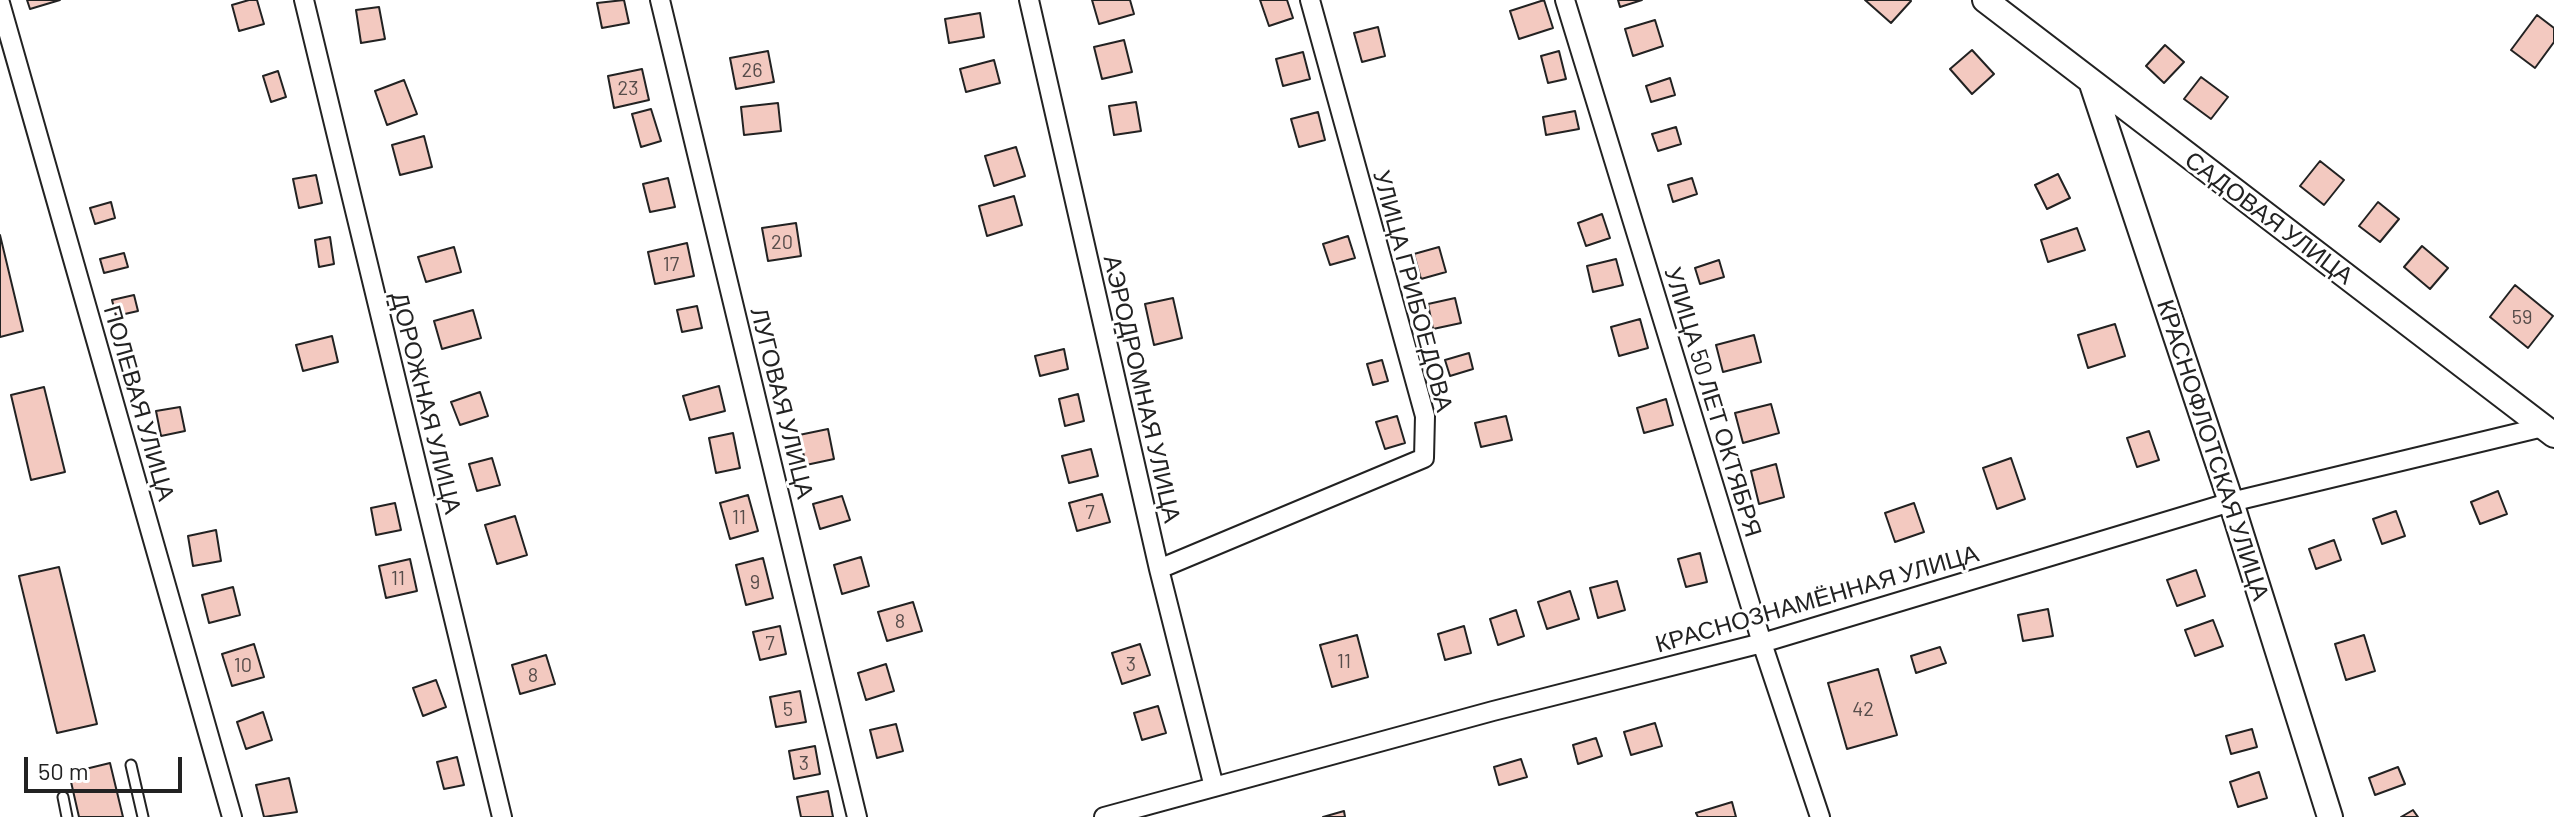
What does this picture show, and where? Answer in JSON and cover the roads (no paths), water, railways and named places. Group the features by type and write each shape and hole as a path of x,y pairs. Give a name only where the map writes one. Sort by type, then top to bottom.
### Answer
{"street":[{"name":"ДОРОЖНАЯ УЛИЦА","path":"304,0 502,817"},
{"name":"ЛУГОВАЯ УЛИЦА","path":"660,0 857,817"},
{"name":"АЭРОДРОМНАЯ УЛИЦА","path":"1029,0 1159,569 1214,787"},
{"name":"УЛИЦА ГРИБОЕДОВА","path":"1159,569 1424,458 1425,416 1310,0"},
{"name":"УЛИЦА 50 ЛЕТ ОКТЯБРЯ","path":"1565,0 1762,643 1820,817"},
{"name":"ПОЛЕВАЯ УЛИЦА","path":"0,3 232,817"},
{"name":"САДОВАЯ УЛИЦА","path":"1997,4 2092,84 2549,431"},
{"name":"КРАСНОФЛОТСКАЯ УЛИЦА","path":"2092,84 2231,502 2330,817"},
{"name":"КРАСНОЗНАМЁННАЯ УЛИЦА","path":"1104,817 1132,814 1214,787 1762,643 2231,502 2549,431"}],"lane":[{"path":"131,765 143,817"},
{"path":"63,797 67,817"}]}
